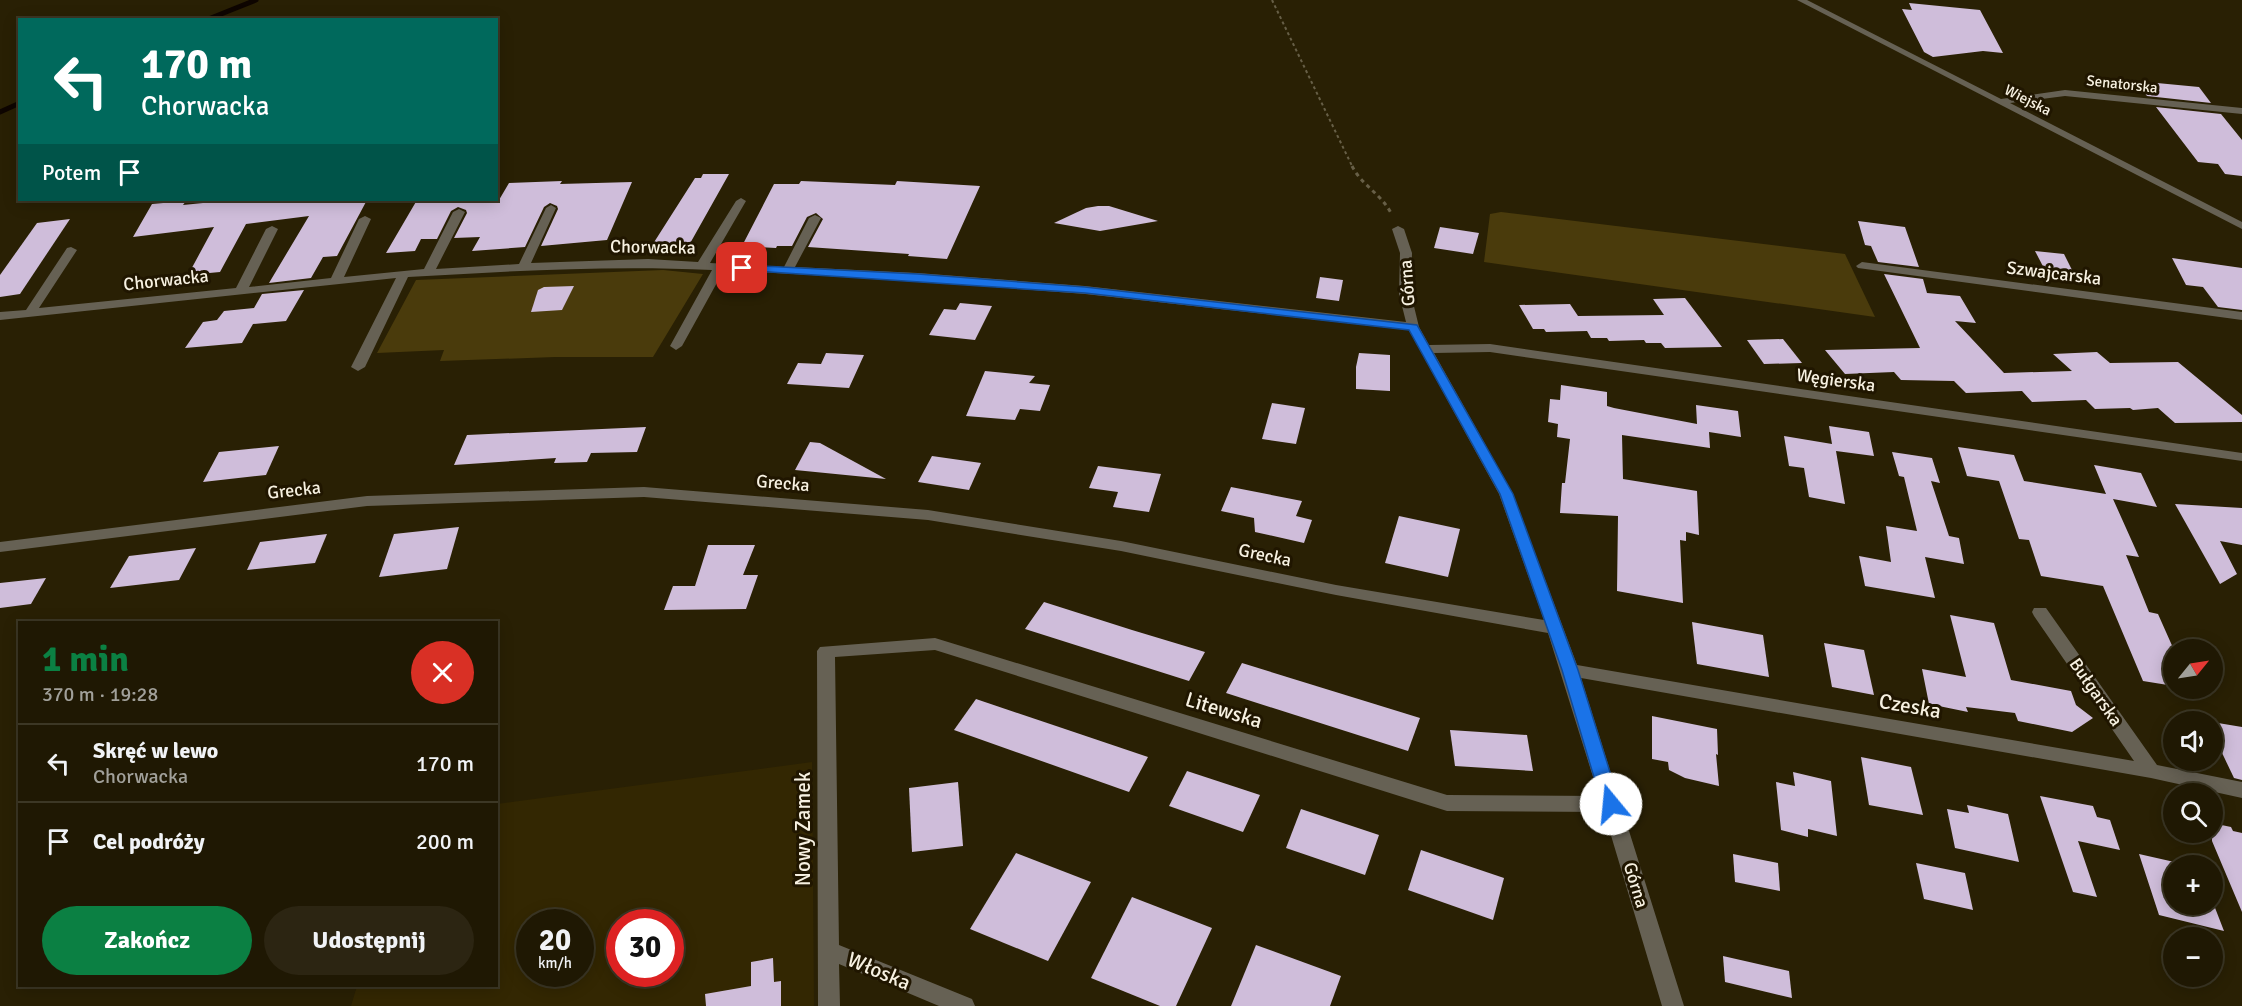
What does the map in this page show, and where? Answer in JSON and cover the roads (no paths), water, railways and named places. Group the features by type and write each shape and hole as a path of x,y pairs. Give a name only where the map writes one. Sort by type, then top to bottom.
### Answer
{"street":[{"name":"Wiejska","path":"1801,0 2242,226"},
{"name":"Senatorska","path":"2000,102 2065,93 2242,111"},
{"path":"702,266 741,201"},
{"path":"523,267 551,208"},
{"path":"428,273 459,212"},
{"path":"788,270 815,218"},
{"path":"336,280 365,219"},
{"path":"241,290 272,229"},
{"name":"Górna","path":"1398,229 1406,253 1405,294 1413,327 1506,494 1570,670 1673,1006"},
{"path":"30,313 71,250"},
{"name":"Chorwacka","path":"0,316 404,274 648,263 1085,290 1413,327"},
{"name":"Szwajcarska","path":"1862,266 2242,316"},
{"path":"676,346 720,267"},
{"path":"358,367 404,274"},
{"name":"Węgierska","path":"1424,349 1490,348 2242,457"},
{"name":"Grecka","path":"0,547 367,501 644,492 928,514 1121,546 1336,590 1555,628"},
{"name":"Bułgarska","path":"2040,612 2151,771"},
{"name":"Litewska","path":"826,651 935,644 1447,803 1611,804"},
{"name":"Nowy Zamek","path":"826,651 829,1006"},
{"name":"Czeska","path":"1570,670 2151,771 2242,790"},
{"name":"Włoska","path":"828,950 964,1006"}],"waterway":[{"path":"211,18 256,0"},
{"path":"0,112 18,104"}]}
